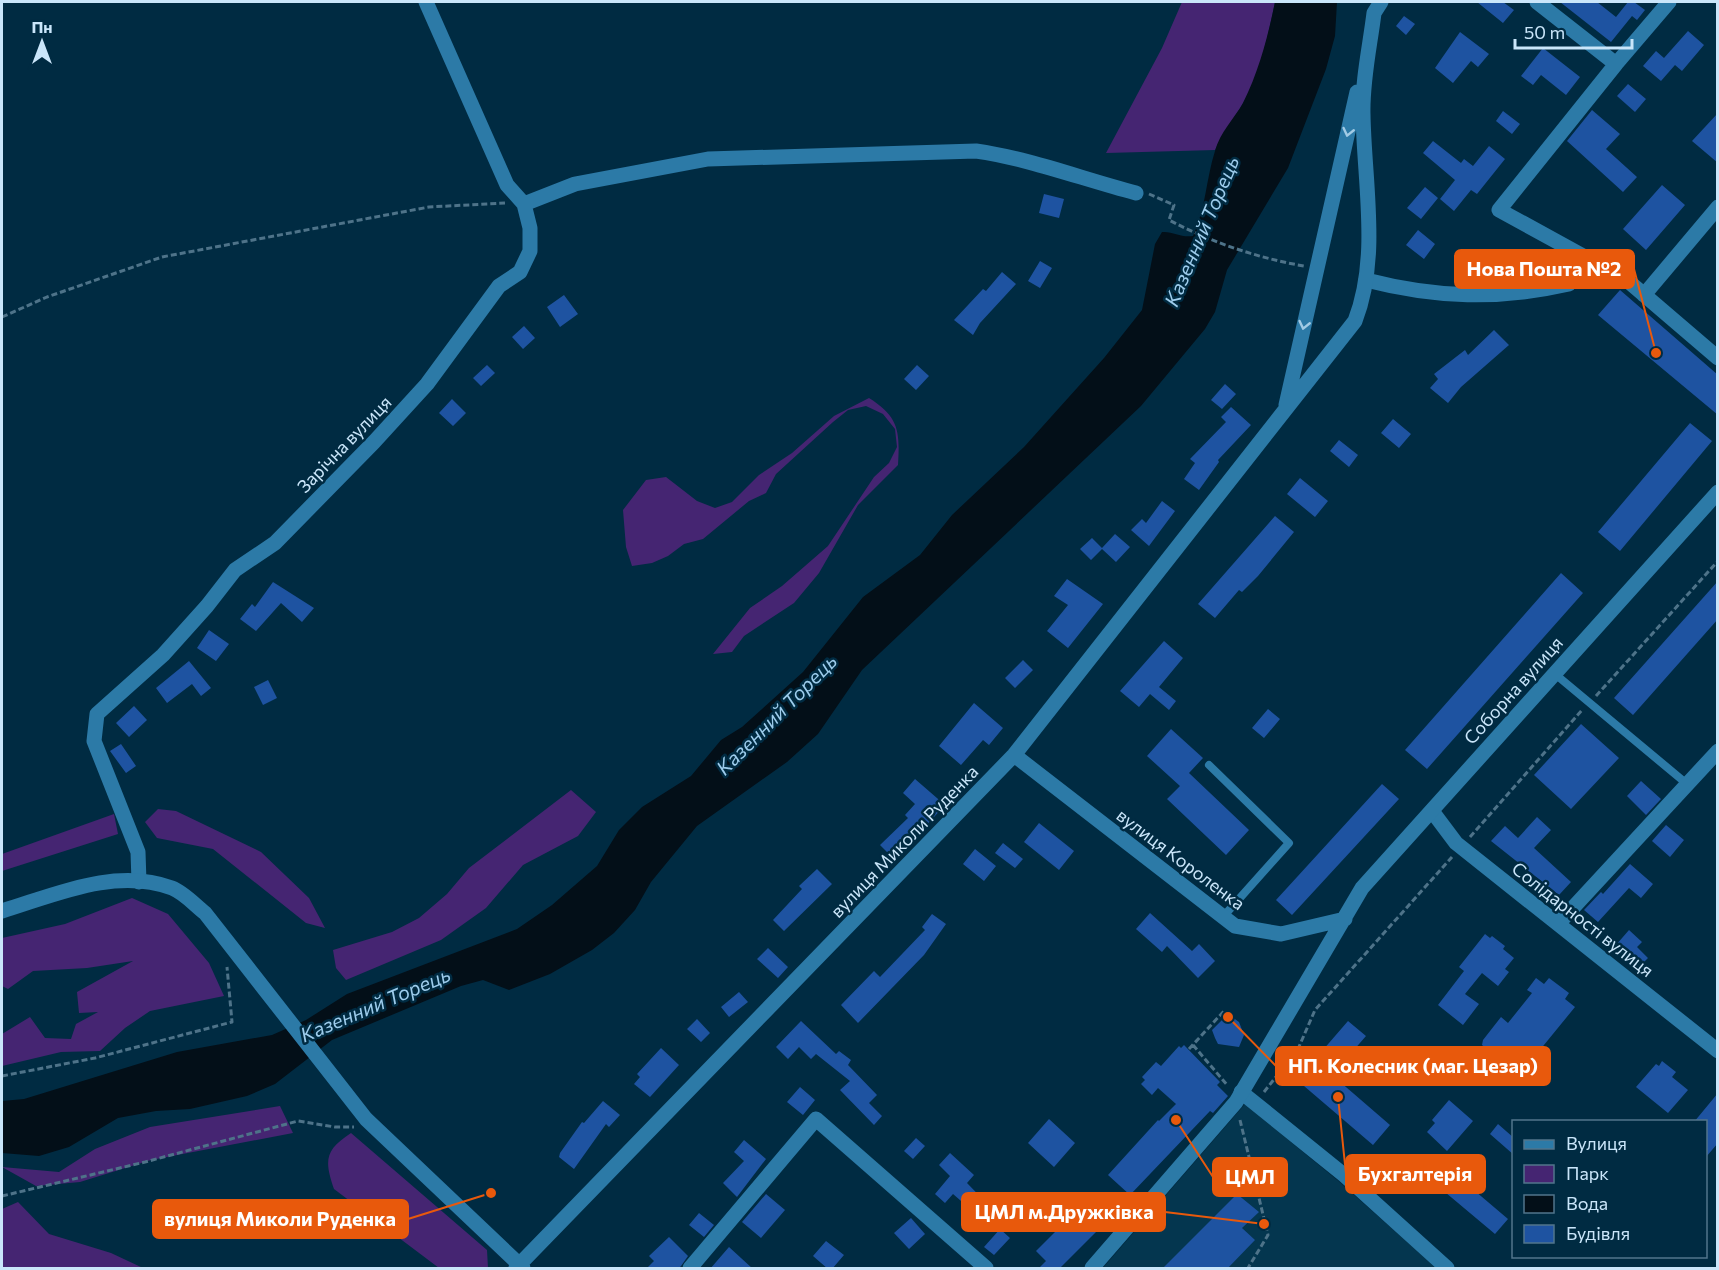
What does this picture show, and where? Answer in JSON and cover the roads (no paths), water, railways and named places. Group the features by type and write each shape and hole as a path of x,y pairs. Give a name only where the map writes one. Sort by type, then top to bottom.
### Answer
{"street":[{"name":"Зарічна вулиця","path":"139,882 138,852 94,741 98,714 163,656 235,570 275,543 374,442 427,384 499,286 520,272 530,251 530,228 524,204 507,185 426,2"},
{"path":"1537,2 1616,64"},
{"path":"1669,2 1616,64 1499,210 1628,281 1718,358"},
{"name":"вулиця Миколи Руденка","path":"1285,410 1378,7"},
{"name":"вулиця Миколи Руденка","path":"520,1267 1014,755 1355,321 1364,298 1366,280 1363,111 1378,7"},
{"path":"524,204 575,184 708,159 976,151 1017,157 1059,172 1136,193"},
{"path":"1644,295 1718,207"},
{"path":"1366,280 1424,292 1492,297 1533,292 1569,284 1585,257"},
{"name":"Соборна вулиця","path":"1092,1269 1238,1097 1362,888 1718,492"},
{"path":"1558,924 1718,751"},
{"name":"вулиця Короленка","path":"1014,755 1235,926 1281,934 1345,920"},
{"name":"Солідарності вулиця","path":"1432,811 1456,843 1716,1046"},
{"path":"2,911 98,881 139,882 173,888 205,913 370,1123 520,1267"},
{"path":"1238,1097 1344,1175 1447,1269"},
{"path":"690,1269 816,1119 986,1269"}],"lane":[{"path":"1555,674 1687,784"},
{"path":"1209,765 1289,843 1222,918"}],"water":[{"name":"Казенний Торець","path":"1275,2 1337,2 1335,36 1326,69 1288,168 1227,270 1215,312 1205,329 1141,406 862,670 818,734 787,762 697,826 651,882 635,910 614,933 592,950 550,974 509,990 483,980 461,986 332,1040 275,1084 247,1096 190,1109 156,1111 118,1118 69,1147 39,1156 2,1153 2,1101 24,1099 177,1052 272,1035 306,1020 347,994 517,929 552,905 597,866 619,830 642,807 691,776 721,740 742,727 803,672 863,597 920,555 952,515 1024,447 1104,358 1142,310 1155,244 1162,232 1193,236 1201,215 1217,144 1243,103 1254,78"}],"place":[{"name":"Нова Пошта №2","path":"1656,353"},
{"name":"НП. Колесник (маг. Цезар)","path":"1228,1017"},
{"name":"Бухгалтерія","path":"1338,1097"},
{"name":"ЦМЛ","path":"1176,1120"},
{"name":"вулиця Миколи Руденка","path":"491,1193"},
{"name":"ЦМЛ м.Дружківка","path":"1264,1224"}]}
